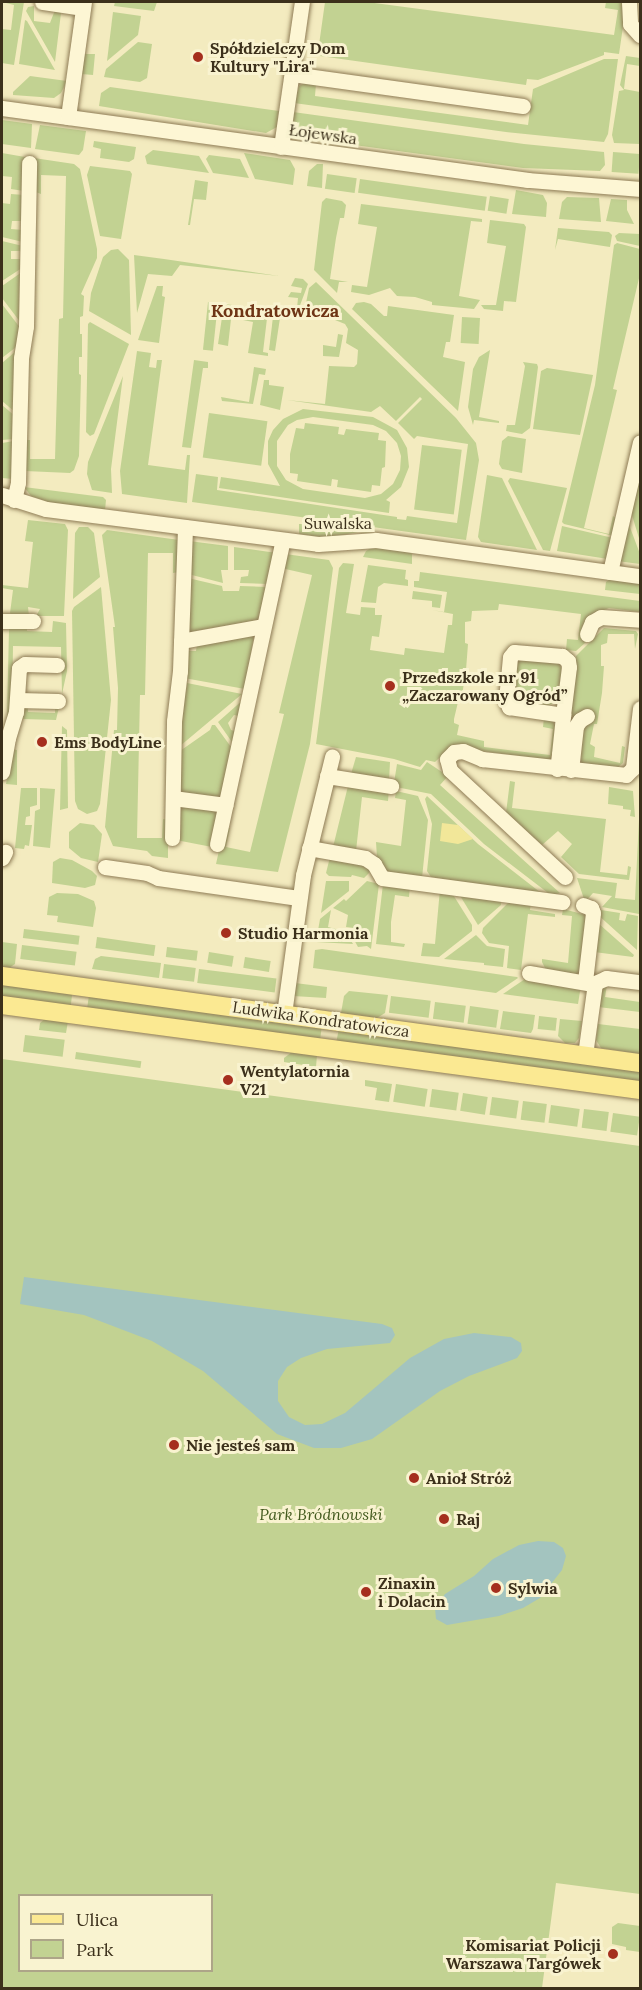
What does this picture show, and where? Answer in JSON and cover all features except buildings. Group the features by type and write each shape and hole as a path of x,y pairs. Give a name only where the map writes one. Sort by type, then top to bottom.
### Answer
{"main road":[{"name":"Ludwika Kondratowicza","path":"2,976 640,1062"},
{"name":"Ludwika Kondratowicza","path":"2,1005 640,1090"}],"street":[{"path":"42,2 83,5 68,117"},
{"path":"281,147 302,2"},
{"path":"629,2 630,24 640,35"},
{"path":"292,74 523,106"},
{"name":"Łojewska","path":"2,108 542,182 640,189"},
{"path":"8,497 18,482 21,358 26,326 29,163"},
{"path":"610,572 640,442"},
{"name":"Suwalska","path":"8,497 46,509 322,545 376,540 640,576"},
{"path":"172,838 175,714 180,671 185,527"},
{"path":"217,844 246,721 249,686 283,540"},
{"path":"587,634 592,622 601,617 640,620"},
{"path":"2,621 33,621"},
{"path":"181,641 263,626"},
{"path":"563,715 509,706 506,700 510,657 514,652 559,655 566,659 569,667 563,715 564,770"},
{"path":"2,772 4,740 14,723 18,700 20,667 25,664 57,665"},
{"path":"18,700 58,701"},
{"path":"565,877 450,770 447,762 451,754 460,751 482,759 564,770 622,775 630,773 633,768 640,708"},
{"path":"564,770 576,726 587,716"},
{"path":"284,1014 299,898 332,758"},
{"path":"327,776 391,786"},
{"path":"173,798 226,805"},
{"path":"309,848 365,858 372,861 382,878 562,902"},
{"path":"105,867 146,873 158,878 299,898"},
{"path":"583,905 591,908 593,913 585,1055"},
{"path":"529,973 590,983 603,978 640,982"}],"green space":[{"path":"2,2 24,2 14,65 2,63 2,29 11,30 14,5"},
{"path":"115,2 157,2 154,11 114,6"},
{"path":"325,2 367,2 614,35 618,10 605,8 606,2 621,2 626,6 619,54 604,52 604,55 538,80 527,79 526,85 320,56 318,52"},
{"path":"34,6 34,21 50,23 55,10 61,13 55,62 26,11 28,7"},
{"path":"113,12 141,16 138,35 107,61"},
{"path":"25,20 27,21 55,70 19,64"},
{"path":"138,42 152,44 147,78 140,82 104,77 106,69"},
{"path":"84,54 95,54 93,75 81,74"},
{"path":"626,56 640,58 640,66 627,64 624,89 640,92 640,144 614,143 612,135 619,91 624,90 620,85"},
{"path":"604,59 618,59 608,134 604,142 506,132 294,103 299,86 305,83 316,84 315,96 528,125 533,89"},
{"path":"30,76 67,81 61,93 54,98 13,95 13,92"},
{"path":"110,87 279,111 277,127 266,133 99,106 101,93"},
{"path":"293,112 524,144 604,152 605,165 600,171 523,168 303,138 295,136 292,130"},
{"path":"2,120 32,124 31,148 2,144"},
{"path":"40,125 86,131 83,150 79,155 35,149"},
{"path":"94,141 136,147 134,159 129,162 100,158 101,149 93,147"},
{"path":"153,150 199,156 209,173 147,164 145,156"},
{"path":"613,152 640,154 639,174 612,172"},
{"path":"2,153 25,157 24,191 11,189 12,177 2,176"},
{"path":"244,153 290,160 295,169 293,185 255,179"},
{"path":"209,155 240,159 249,178 213,173 206,159"},
{"path":"34,158 74,164 80,169 97,249 97,258 81,294 84,296 83,316 80,317 82,357 79,357 79,374 81,375 79,456 74,470 70,473 25,471 24,442 27,440 30,440 30,459 55,459 59,319 63,318 66,176 41,175 41,194 33,191"},
{"path":"317,164 323,164 322,188 307,186 309,171"},
{"path":"90,166 130,171 132,174 121,239 100,236 87,175"},
{"path":"327,174 357,178 355,193 325,189"},
{"path":"360,179 487,197 485,211 358,193"},
{"path":"195,180 208,182 206,200 194,199 190,225 188,225"},
{"path":"516,190 543,195 547,203 546,217 512,214"},
{"path":"11,194 24,195 23,221 12,221 11,229 23,230 23,242 2,237 2,203 10,204"},
{"path":"490,196 509,199 506,214 488,211"},
{"path":"567,197 599,198 601,222 559,219 562,202"},
{"path":"326,198 342,201 346,205 344,218 340,218 330,279 348,282 339,282 337,293 314,270 322,202"},
{"path":"611,199 627,200 627,210 634,224 606,221"},
{"path":"361,204 482,219 482,222 471,221 459,296 480,300 474,309 432,305 432,302 415,297 397,296 390,288 369,295 351,292 352,285 367,287 377,227 358,224"},
{"path":"490,220 524,224 526,227 516,302 504,301 503,311 484,309 481,305 496,305 506,246 487,243"},
{"path":"558,228 609,232 612,235 610,247 558,239 555,250"},
{"path":"619,233 640,234 640,246 617,241 615,236"},
{"path":"2,241 23,246 22,251 11,251 11,259 22,259 22,268 2,281"},
{"path":"617,243 640,249 640,274 613,389 617,390 584,528 609,534 613,516 617,519 614,536 564,524 562,522 595,385 614,245"},
{"path":"118,249 129,260 131,335 89,311 91,293 103,257 111,250"},
{"path":"134,255 279,276 180,265 172,276 148,274 137,313"},
{"path":"22,272 21,323 2,298 2,286"},
{"path":"295,278 303,279 308,284 299,308 297,308 298,298 288,297 291,292 301,293 302,288 291,286"},
{"path":"316,282 456,418 476,443 479,460 466,540 192,502 196,474 218,477 217,490 397,517 397,519 406,520 407,516 457,523 468,444 417,436 414,439 398,423 422,399 420,397 396,421 380,406 371,412 287,400 325,404 329,366 354,367 357,364 358,350 346,343 348,329 345,324 305,308 309,288"},
{"path":"157,286 163,286 162,296 165,297 159,343 138,340"},
{"path":"208,302 218,303 213,351 203,350"},
{"path":"356,303 371,304 384,316 387,316 388,306 454,315 450,342 446,342 443,357 465,362 458,411 352,309"},
{"path":"2,304 21,329 20,344 2,358"},
{"path":"224,304 241,306 239,319 231,319 228,346 218,344"},
{"path":"245,307 268,310 263,352 268,353 268,356 248,353 253,322 243,320"},
{"path":"273,317 280,318 275,351 269,350"},
{"path":"462,317 480,318 479,344 461,343"},
{"path":"90,322 129,344 94,434 90,436 86,432 88,324"},
{"path":"338,334 343,335 339,357 323,356 323,345 336,347"},
{"path":"490,350 479,417 499,421 499,423 474,420 473,425 468,407 473,369 479,357"},
{"path":"16,351 15,412 2,401 2,363"},
{"path":"137,351 151,353 149,367 156,368 157,360 162,360 148,465 185,470 187,455 190,455 187,503 122,494 120,471"},
{"path":"194,360 208,362 208,368 203,368 191,448 182,447"},
{"path":"523,362 537,364 538,367 530,428 522,434 506,431 507,425 515,425 525,366"},
{"path":"254,367 266,369 265,375 259,374 253,404 222,401 221,397 249,402"},
{"path":"547,368 593,375 580,435 533,429 541,371"},
{"path":"123,376 111,469 112,493 92,490 87,474 88,462"},
{"path":"264,380 269,380 269,385 284,387 280,410 260,405"},
{"path":"2,405 15,416 14,439 2,440"},
{"path":"303,409 373,417 397,430 407,448 409,467 401,487 386,500 390,502 389,513 219,488 221,477 280,486 268,464 268,441 273,430 283,419","holes":["313,417 373,425 386,431 397,443 401,456 400,470 393,484 381,494 365,498 303,489 286,480 277,466 277,441 288,425 297,420"]},
{"path":"209,413 267,421 261,466 203,458"},
{"path":"305,423 339,427 338,434 344,435 346,429 379,433 378,440 386,441 385,467 382,468 380,486 372,485 371,492 337,487 338,480 332,479 331,486 297,481 298,474 290,473 290,454 296,428 304,429"},
{"path":"508,436 526,439 522,473 502,469 499,464 502,441"},
{"path":"14,441 13,479 2,478 2,443"},
{"path":"422,445 462,450 454,514 414,510"},
{"path":"640,462 640,538 639,538 630,509"},
{"path":"487,475 502,478 537,550 481,542 478,537"},
{"path":"510,478 567,488 550,551 543,550 508,481"},
{"path":"24,487 103,497 106,500 105,510 48,502 31,496"},
{"path":"28,520 65,524 68,530 64,616 36,616 40,609 28,607 29,616 12,616 10,613 13,590 2,588 2,585 28,588 33,542 25,541"},
{"path":"628,522 640,554 640,564 617,561"},
{"path":"299,524 373,533 358,532 327,538 299,534"},
{"path":"562,526 613,538 608,559 557,551"},
{"path":"79,527 88,527 94,533 100,577 73,599 75,533"},
{"path":"107,530 179,540 179,572 173,573 173,553 148,553 145,695 140,695 137,838 162,838 163,819 168,820 168,858 152,856 147,851 113,846 105,827 114,730 117,730 118,688 113,627 115,627 102,535"},
{"path":"189,541 228,546 228,570 221,570 223,583 188,574"},
{"path":"234,547 277,553 269,584 240,583 241,577 248,576 249,570 234,570"},
{"path":"373,547 408,551 412,554 412,564 363,557 366,551"},
{"path":"285,554 329,560 333,568 310,744 278,872 216,864 224,828 230,828 226,847 250,852 284,714 279,713 312,575 281,568"},
{"name":"Przedszkole nr 91 „Zaczarowany Ogród”","path":"343,563 354,564 346,613 360,615 361,607 375,608 375,615 382,615 379,637 372,636 370,650 404,655 405,648 444,653 448,625 452,625 453,614 432,610 444,612 447,592 414,587 414,581 419,581 420,572 640,601 640,612 609,608 589,616 580,633 594,635 576,651 566,650 567,639 578,640 581,614 499,604 498,610 472,611 471,621 465,622 465,643 468,644 461,702 458,702 454,719 454,723 459,725 457,735 484,741 484,747 550,755 553,729 543,727 544,717 552,720 555,725 551,760 451,747 435,762 426,760 420,767 394,759 316,744 339,568"},
{"path":"368,565 406,570 405,579 408,580 408,586 384,583 378,587 376,603 361,602"},
{"path":"188,578 222,586 223,591 239,591 240,586 266,587 258,620 190,632 187,629"},
{"path":"610,579 640,583 640,594 605,590 606,582"},
{"path":"101,587 111,700 100,804 97,811 87,814 78,809 75,801 72,611 74,607"},
{"path":"413,591 442,595 440,608 432,607 432,601 412,599"},
{"path":"53,621 66,623 67,671 62,694 61,647 13,646 12,717 7,717 9,629 27,625 27,631 52,632"},
{"path":"604,628 636,631 638,634 635,649 634,634 608,634 607,643 601,645 601,666 604,666 602,693 597,724 594,724 590,744 595,747 594,757 620,763 622,746 625,747 623,763 618,767 581,763 582,732 586,725 568,727 576,656"},
{"path":"254,635 245,689 184,678 185,651 196,651 197,643"},
{"path":"521,658 557,662 560,665 562,671 556,702 546,706 525,703 529,699 523,698 522,703 512,695 517,661"},
{"path":"187,683 242,694 180,746 182,691 186,692"},
{"path":"244,699 243,717 234,715 228,723 231,730 239,732 234,745 218,722"},
{"path":"28,706 28,712 55,713 55,707 59,707 56,720 23,719 23,709"},
{"path":"212,725 215,725 234,751 226,789 219,798 183,793 180,791 180,751 210,730"},
{"path":"62,726 67,730 68,808 60,810"},
{"path":"12,749 17,750 17,785 6,784"},
{"path":"356,757 390,762 389,781 351,774"},
{"path":"427,762 448,776 440,785 560,893 552,896 484,844 431,794 396,787 394,783 397,764 421,770"},
{"path":"510,781 515,782 512,808 606,819 600,872 627,875 628,866 631,867 629,880 579,874 561,857 572,844 558,831 542,845 506,813"},
{"path":"348,786 389,790 388,801 362,797 356,851 333,847"},
{"path":"609,787 633,791 635,817 630,816 631,810 623,809 623,806 608,804"},
{"path":"21,788 37,788 37,805 30,807 30,816 26,817 25,825 32,825 29,846 25,845 24,849 15,848"},
{"path":"40,788 55,789 50,848 33,846 35,811 40,809"},
{"path":"396,791 418,796 428,820 422,878 388,873 377,858 376,842 401,846 406,800 395,798"},
{"path":"427,796 478,844 545,896 431,877 427,871 432,824 425,799"},
{"path":"640,799 639,914 602,907 612,896 593,893 585,902 577,878 617,883 615,898 635,900"},
{"path":"183,806 214,810 217,813 212,847 176,840 178,811"},
{"path":"80,823 94,825 102,834 98,862 81,858 69,848 69,832"},
{"path":"330,857 363,861 370,869 369,873 364,878 352,875 351,877 329,876 326,873"},
{"path":"60,858 72,860 92,871 97,876 95,885 85,888 52,883 53,862"},
{"path":"326,881 349,881 349,891 321,913"},
{"path":"367,881 379,884 371,949 367,946 358,947 353,938 354,928 346,927 348,915 333,908 344,899 346,901"},
{"path":"383,884 410,886 409,897 395,895 391,922 391,942 405,944 404,947 376,944"},
{"path":"440,889 452,893 472,925 472,931 439,957 421,956 423,943 435,944"},
{"path":"57,893 78,894 94,901 96,908 93,927 57,922 58,916 47,915 49,897"},
{"path":"459,894 501,901 501,905 478,925"},
{"path":"510,901 531,902 530,910 555,914 555,917 528,914 521,970 507,968 509,946 489,943 482,933 483,928"},
{"path":"563,909 586,915 582,977 546,970 542,962 542,959 568,963 572,916 562,915"},
{"path":"331,910 328,927 343,931 343,936 349,937 353,944 316,942 320,919"},
{"path":"601,910 620,913 619,920 625,921 627,914 638,916 637,950 597,914"},
{"path":"598,923 634,955 633,957 594,952"},
{"path":"24,929 80,936 78,945 23,938"},
{"path":"476,935 487,946 505,949 503,967 444,959"},
{"path":"97,937 155,945 154,956 95,948"},
{"path":"2,942 17,944 15,964 9,968 2,967"},
{"path":"22,945 77,952 75,966 20,959"},
{"path":"167,947 198,951 197,961 166,957"},
{"path":"322,949 518,978 496,993 313,968 315,950"},
{"path":"209,952 234,956 232,967 207,963"},
{"path":"101,956 161,963 159,978 92,969 95,959"},
{"path":"245,957 271,961 269,972 243,968"},
{"path":"164,964 196,968 194,982 162,978"},
{"path":"199,969 276,979 275,992 197,983"},
{"path":"525,979 581,985 578,1004 503,994"},
{"path":"2,983 72,992 71,1006 2,997"},
{"path":"295,983 327,987 326,998 293,996"},
{"path":"607,985 605,997 640,1002 640,1012 598,1007 601,988"},
{"path":"349,991 388,995 385,1013 377,1018 341,1013 344,996"},
{"path":"89,995 322,1028 320,1042 87,1009"},
{"path":"391,996 431,1001 429,1018 389,1013"},
{"path":"435,1002 466,1006 464,1023 433,1019"},
{"path":"470,1006 499,1010 496,1028 467,1024"},
{"path":"503,1011 535,1015 531,1033 500,1029"},
{"path":"539,1016 557,1018 556,1031 538,1029"},
{"path":"46,1018 68,1021 66,1033 39,1030 40,1023"},
{"path":"560,1019 582,1021 579,1038 575,1043 565,1043 558,1036"},
{"path":"598,1024 640,1029 640,1054 601,1048 596,1040"},
{"path":"339,1029 640,1070 640,1082 336,1043"},
{"path":"25,1035 65,1040 63,1057 23,1052"},
{"path":"76,1052 141,1061 140,1068 75,1059"},
{"path":"292,1052 317,1055 316,1067 284,1062 284,1058"},
{"name":"Park Bródnowski","path":"2,1059 640,1146 640,1894 556,1883 542,1988 2,1988"},
{"path":"365,1080 392,1084 389,1102 375,1100 377,1088 365,1086"},
{"path":"396,1084 428,1089 425,1107 393,1102"},
{"path":"432,1089 459,1093 456,1111 429,1107"},
{"path":"463,1093 488,1097 485,1115 460,1111"},
{"path":"492,1097 519,1101 516,1119 489,1115"},
{"path":"523,1101 547,1104 545,1123 521,1120"},
{"path":"551,1105 580,1109 577,1127 548,1123"},
{"path":"584,1109 609,1112 606,1131 582,1128"},
{"path":"613,1113 640,1117 637,1136 610,1132"},
{"path":"618,1923 640,1926 640,1952 626,1950 626,1947 612,1944 612,1927"}],"sand":[{"path":"442,823 458,825 473,839 458,844 440,841"}],"water":[{"path":"24,1277 382,1324 392,1328 395,1335 390,1343 327,1349 301,1358 287,1367 278,1381 278,1401 289,1417 305,1425 322,1424 345,1413 410,1358 444,1339 474,1333 511,1337 521,1343 522,1351 517,1358 469,1376 440,1391 372,1439 341,1448 314,1448 277,1434 203,1371 152,1341 84,1315 20,1304"},
{"path":"538,1541 554,1542 563,1548 566,1556 562,1570 540,1598 523,1608 499,1616 447,1625 436,1619 435,1608 445,1594 474,1576 493,1559 519,1545"}],"place":[{"name":"Spółdzielczy Dom Kultury \"Lira\"","path":"198,57"},
{"name":"Przedszkole nr 91 „Zaczarowany Ogród”","path":"390,686"},
{"name":"Ems BodyLine","path":"42,742"},
{"name":"Studio Harmonia","path":"226,933"},
{"name":"Wentylatornia V21","path":"228,1080"},
{"name":"Nie jesteś sam","path":"174,1445"},
{"name":"Anioł Stróż","path":"414,1478"},
{"name":"Raj","path":"444,1519"},
{"name":"Sylwia","path":"496,1588"},
{"name":"Zinaxin i Dolacin","path":"366,1592"},
{"name":"Komisariat Policji Warszawa Targówek","path":"613,1954"}],"district":[{"name":"Kondratowicza","path":"275,311"}]}
